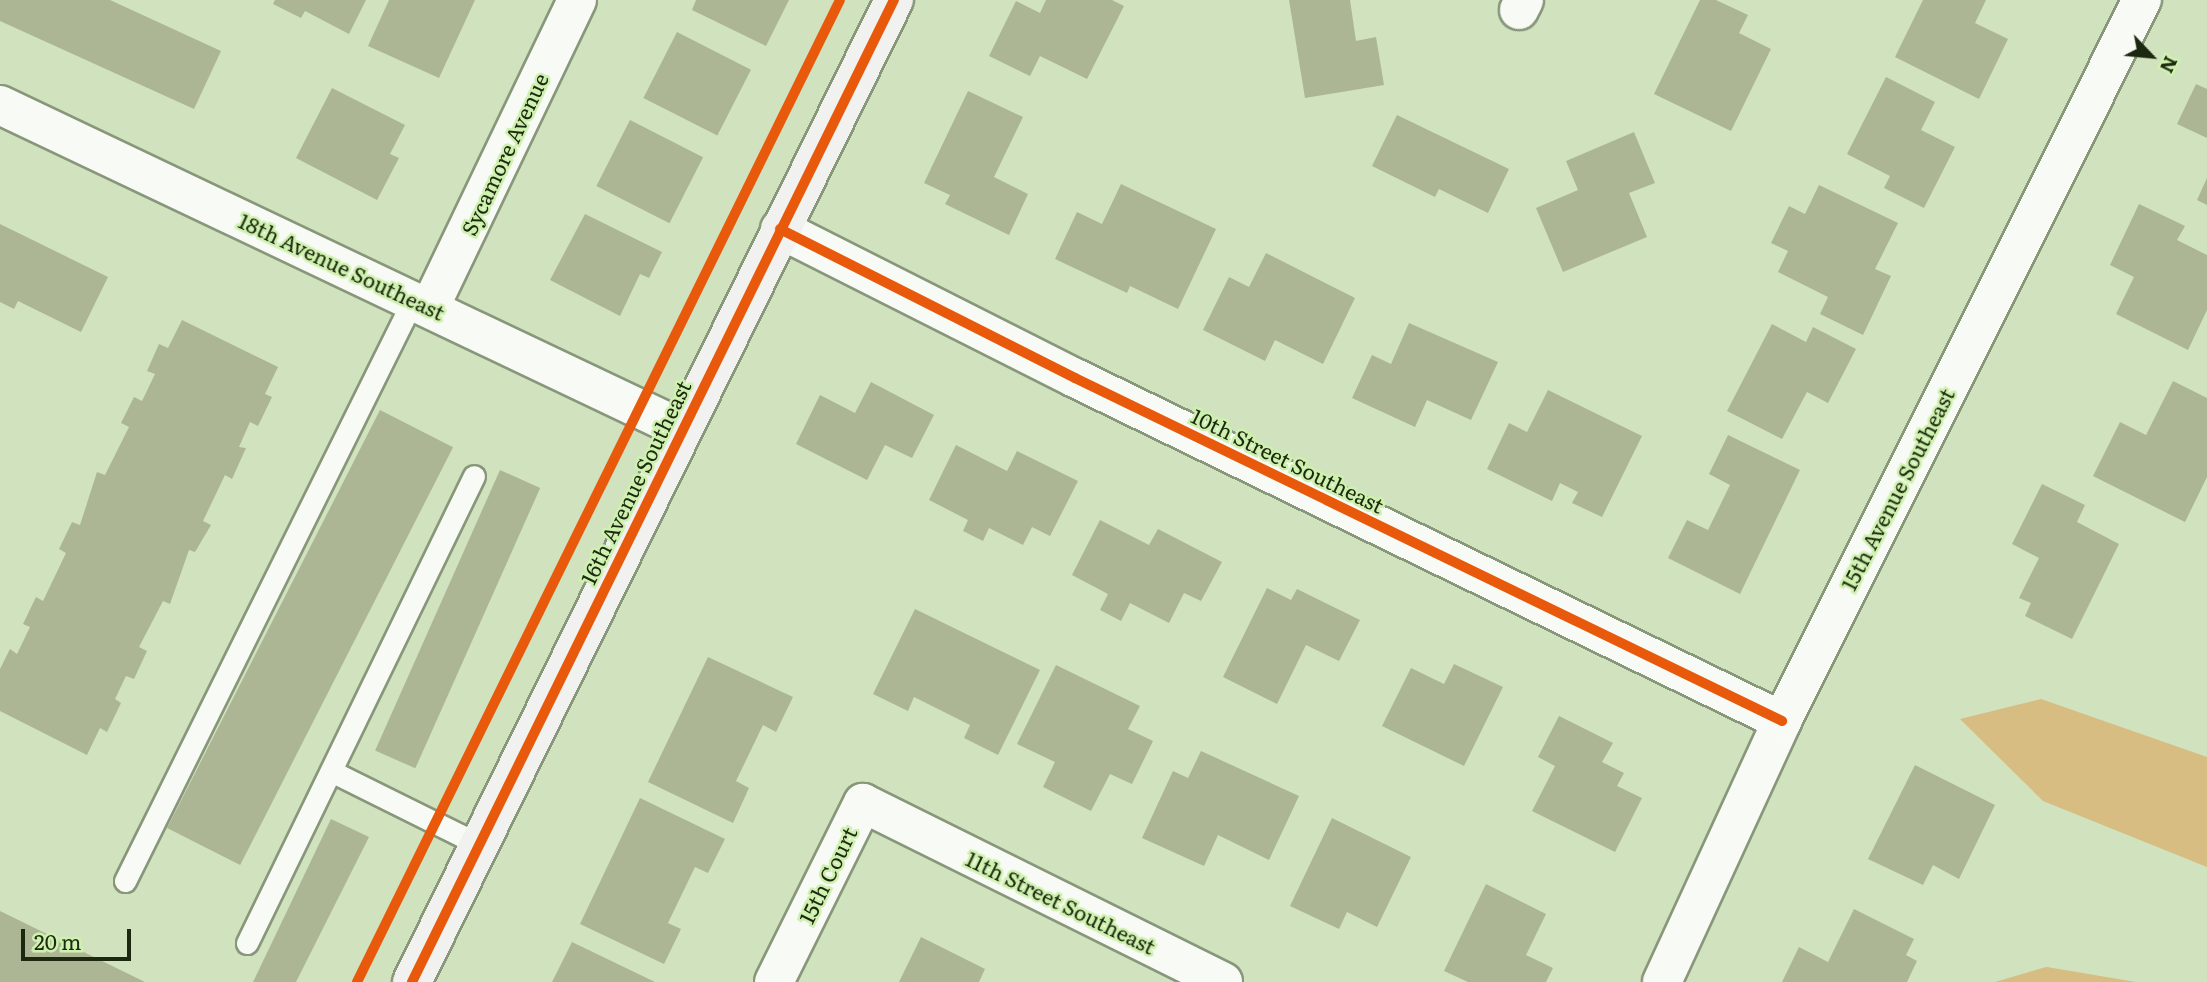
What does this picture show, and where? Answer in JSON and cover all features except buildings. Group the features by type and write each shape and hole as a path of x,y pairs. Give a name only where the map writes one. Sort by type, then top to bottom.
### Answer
{"street":[{"name":"Sycamore Avenue","path":"422,304 577,0"},
{"name":"16th Avenue Southeast","path":"412,982 894,0"},
{"name":"15th Avenue Southeast","path":"1661,982 1782,721 2142,0"},
{"name":"18th Avenue Southeast","path":"0,105 682,429"},
{"name":"10th Street Southeast","path":"780,229 1075,378 1782,721"},
{"name":"15th Court","path":"774,982 863,803 899,821"},
{"name":"11th Street Southeast","path":"899,821 1223,982"}],"lane":[{"path":"125,881 422,304"},
{"path":"247,943 474,476"},
{"path":"331,771 480,845"}],"shaded area":[{"path":"2041,699 2207,757 2207,867 2043,801 1960,719"},
{"path":"2047,967 2136,982 1995,982"}],"cycle path":[{"path":"357,982 840,0"},
{"path":"412,982 894,0"},
{"path":"780,229 1075,378 1782,721"}]}
